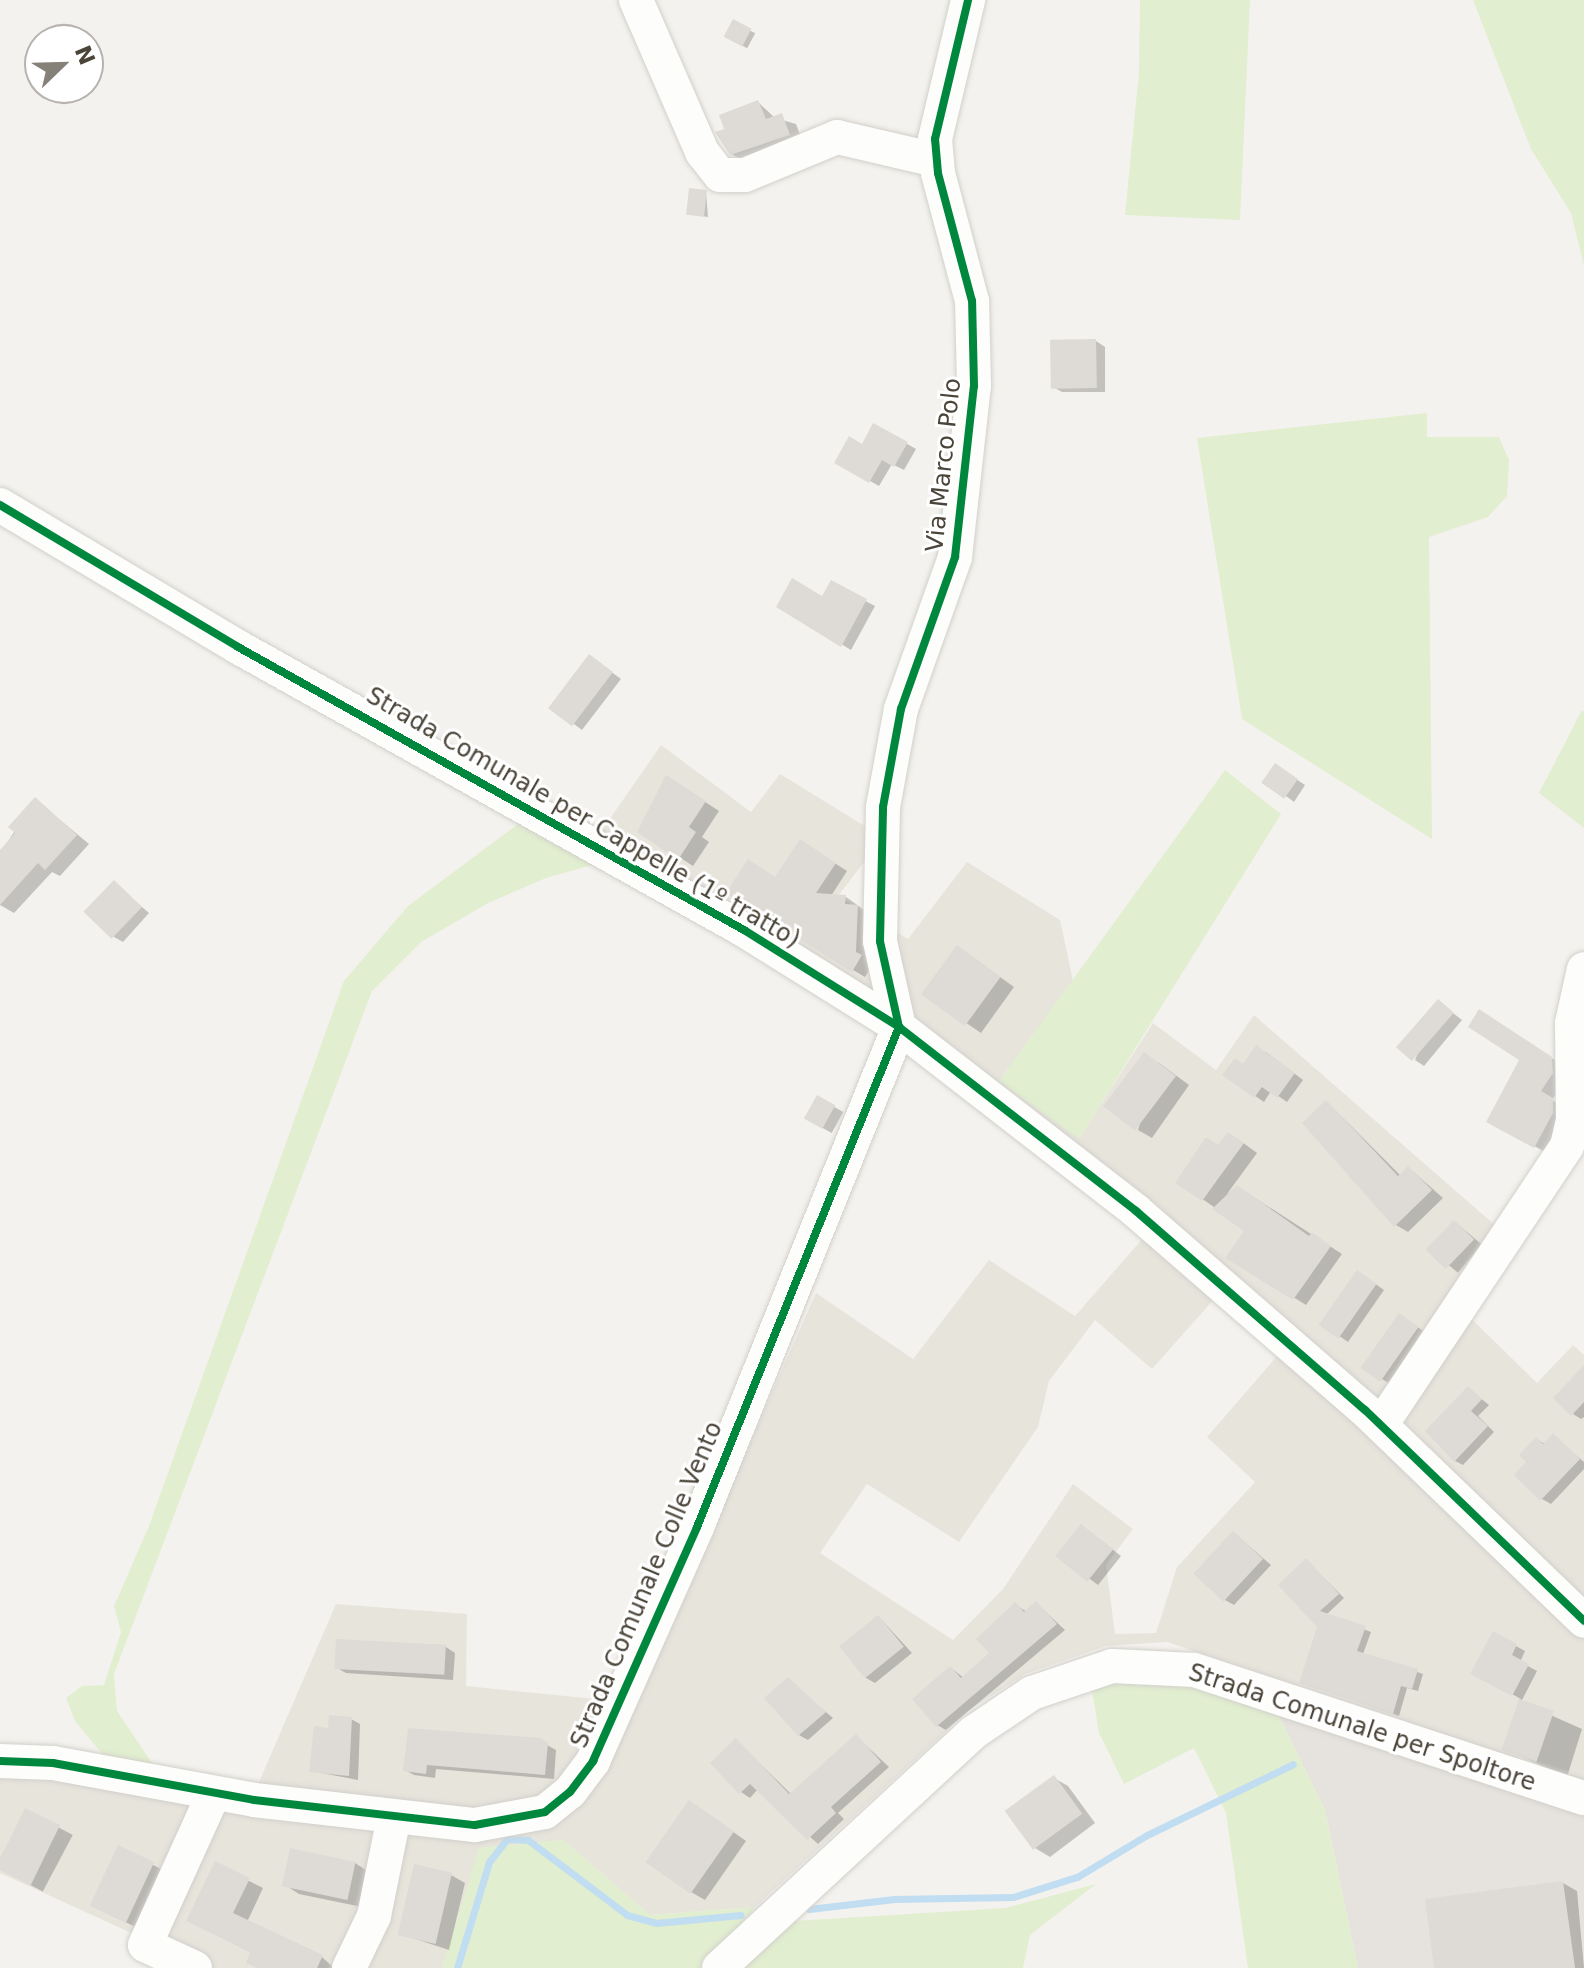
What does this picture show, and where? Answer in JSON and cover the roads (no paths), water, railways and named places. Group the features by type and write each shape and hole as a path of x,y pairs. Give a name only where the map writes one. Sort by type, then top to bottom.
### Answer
{"street":[{"path":"636,0 702,152 720,175 745,175 837,137 936,160"},
{"name":"Via Marco Polo","path":"899,1027 880,941 883,807 901,709 955,557 975,373 972,301 936,160 939,108 968,0"},
{"name":"Strada Comunale per Cappelle (1º tratto)","path":"0,505 238,647 744,930 899,1027 1114,1193 1381,1425 1584,1621"},
{"path":"1381,1425 1567,1146 1573,1119 1572,1023 1584,969"},
{"name":"Strada Comunale Colle Vento","path":"0,1761 53,1763 214,1793 475,1825 523,1820 562,1800 593,1761 697,1527 899,1027"},
{"name":"Strada Comunale per Spoltore","path":"719,1968 974,1732 1032,1693 1112,1666 1194,1670 1584,1798"},
{"path":"195,1968 145,1945 214,1793"},
{"path":"349,1968 374,1916 394,1817"}],"waterway":[{"path":"809,1909 894,1899 1013,1897 1077,1877 1147,1835 1293,1764"},
{"path":"457,1968 489,1862 507,1839 528,1840 627,1915 656,1923 741,1915"}]}
